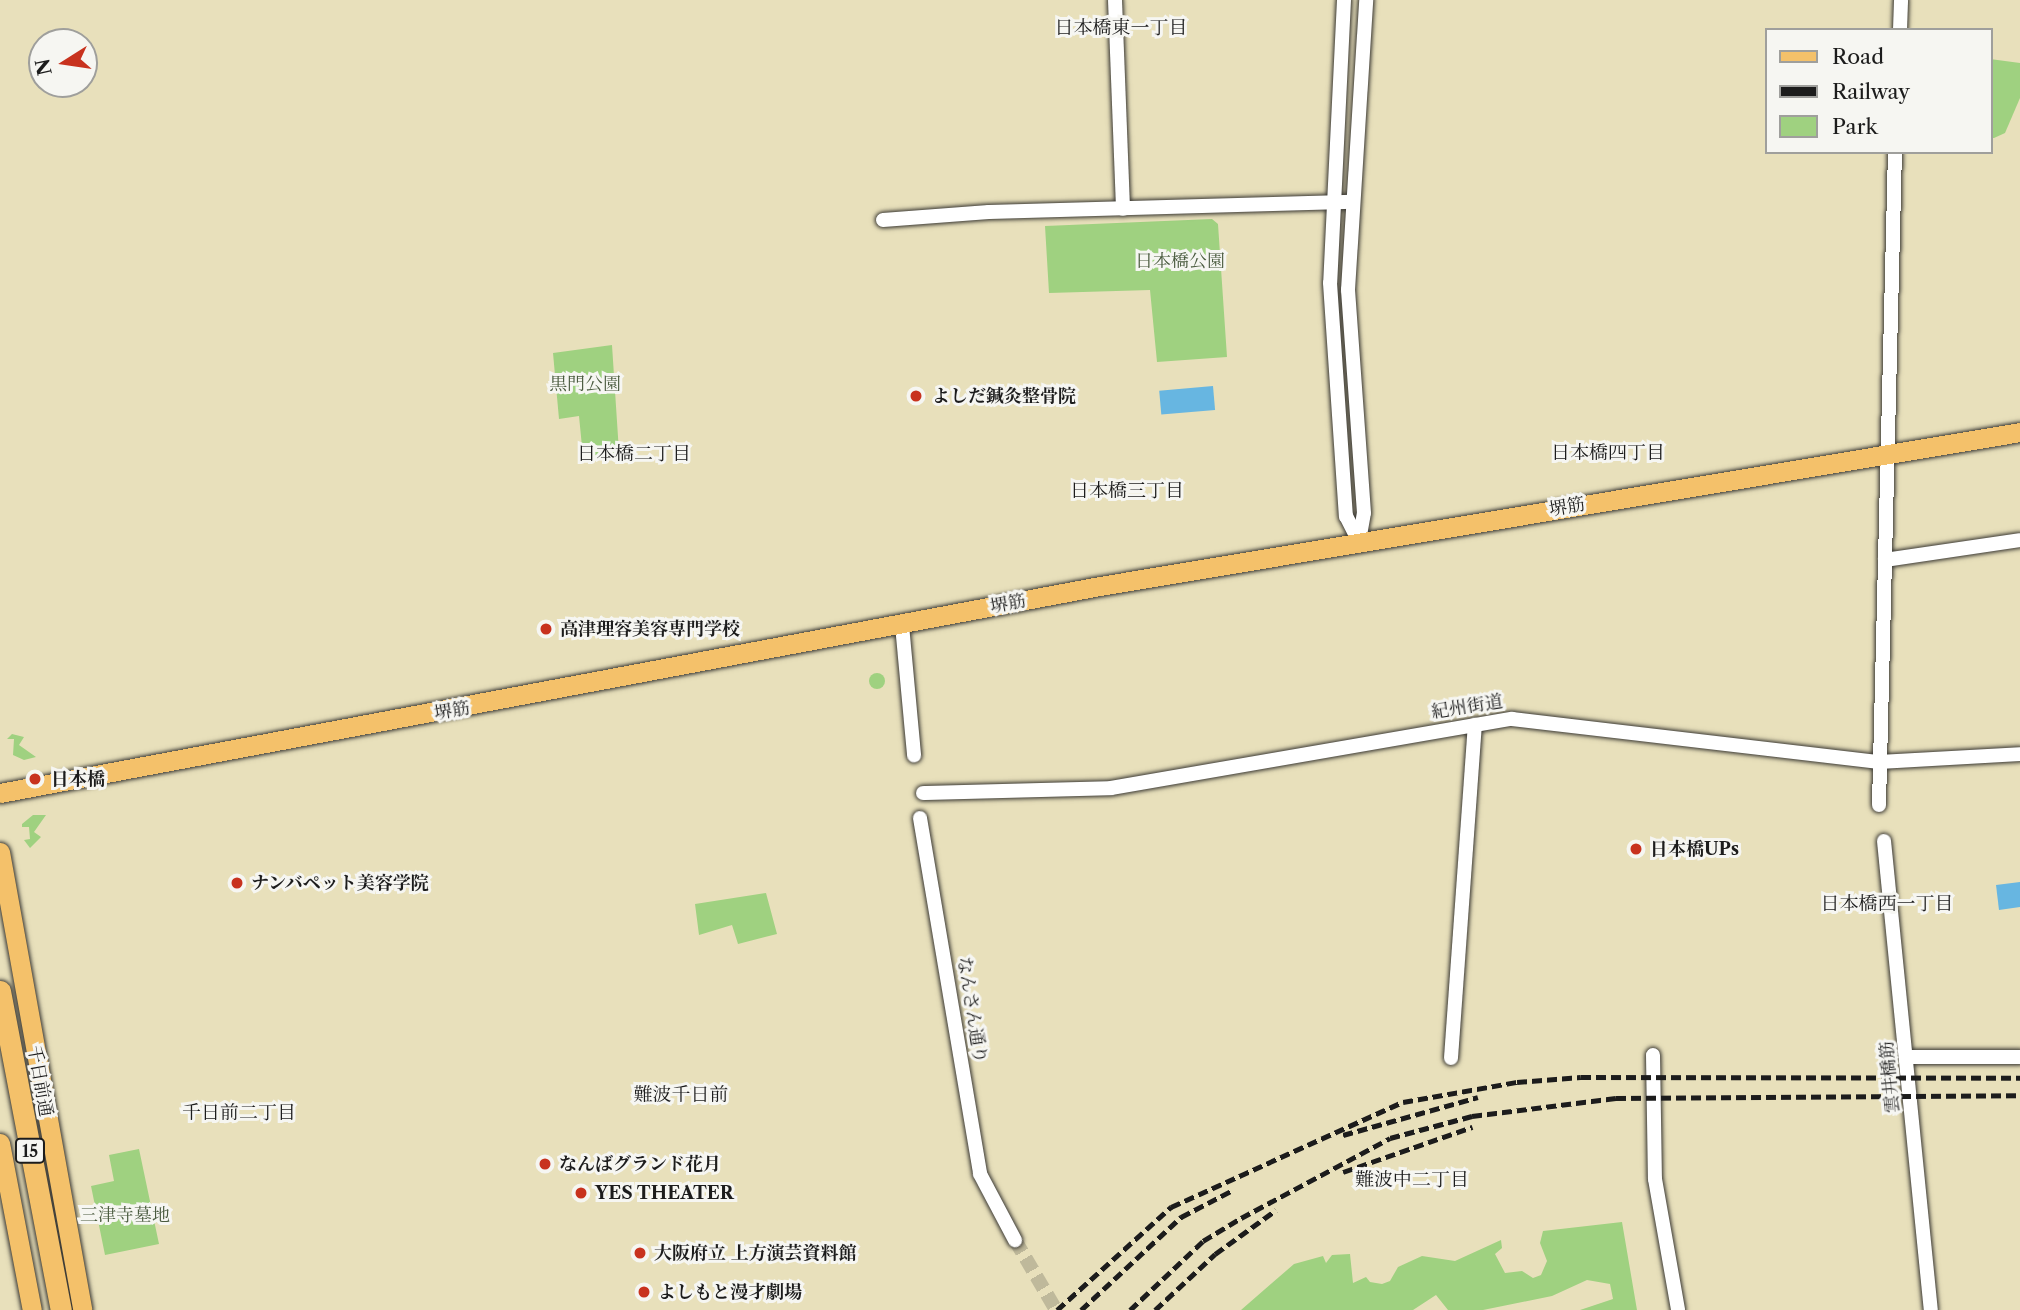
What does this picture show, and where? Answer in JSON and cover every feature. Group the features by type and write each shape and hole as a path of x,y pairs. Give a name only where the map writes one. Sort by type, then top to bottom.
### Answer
{"highway":[{"name":"15","path":"0,991 61,1310"}],"main road":[{"name":"堺筋","path":"0,793 1359,541 2020,432"},
{"name":"千日前通","path":"0,852 82,1310"},
{"path":"0,1143 32,1310"}],"street":[{"path":"1115,0 1123,209"},
{"path":"1344,0 1331,203 1337,421 1346,516 1359,541"},
{"path":"1359,541 1364,513 1348,290 1366,0"},
{"path":"1900,28 1902,0"},
{"path":"1879,805 1895,154"},
{"path":"883,220 1353,202"},
{"path":"1885,560 2020,540"},
{"path":"902,625 914,755"},
{"name":"紀州街道","path":"923,793 1111,788 1512,719 1879,762 2020,754"},
{"path":"1451,1058 1475,725"},
{"name":"なんさん通り","path":"920,818 980,1174 1015,1240"},
{"name":"雲井橋筋","path":"1884,841 1908,1057 1931,1310"},
{"path":"1653,1055 1656,1187 1678,1310"},
{"path":"1908,1057 2020,1057"}],"green space":[{"path":"1992,59 2020,63 2020,98 2005,133 1994,138"},
{"name":"日本橋公園","path":"1212,219 1218,224 1227,357 1157,362 1150,290 1049,293 1045,226"},
{"name":"黒門公園","path":"612,345 619,452 583,457 579,416 559,419 553,353"},
{"path":"877,673 885,681 877,689 869,681"},
{"path":"12,734 24,737 19,745 36,757 24,760 13,755 14,739 7,739"},
{"path":"33,815 46,815 34,832 41,837 30,848 24,840 30,839 29,827 22,827 22,824"},
{"path":"766,893 777,934 738,944 732,925 699,935 695,904"},
{"name":"三津寺墓地","path":"139,1149 159,1244 105,1255 91,1186 114,1181 109,1155"},
{"path":"1622,1222 1637,1310 1580,1310 1613,1299 1610,1284 1587,1280 1552,1296 1483,1310 1448,1310 1436,1295 1413,1310 1241,1310 1294,1264 1323,1256 1326,1263 1332,1255 1350,1254 1353,1283 1366,1277 1370,1282 1382,1284 1390,1281 1398,1267 1422,1256 1455,1261 1501,1240 1502,1248 1495,1254 1505,1273 1522,1271 1533,1278 1541,1275 1547,1261 1540,1243 1543,1231"}],"water":[{"path":"1213,386 1215,410 1161,415 1159,391"},
{"path":"2020,882 2020,907 1999,910 1996,885"}],"tunnel":[{"path":"1015,1240 1056,1310"}],"railway":[{"path":"1057,1310 1171,1207 1403,1102 1517,1082 1581,1077 2020,1078"},
{"path":"1130,1310 1203,1241 1241,1218 1390,1138 1472,1116 1616,1098 2020,1095"},
{"path":"1343,1135 1478,1097"},
{"path":"1343,1172 1472,1127"},
{"path":"1081,1310 1181,1217 1231,1191"},
{"path":"1155,1310 1215,1254 1276,1210"}],"place":[{"name":"よしだ鍼灸整骨院","path":"916,396"},
{"name":"高津理容美容専門学校","path":"546,629"},
{"name":"日本橋","path":"35,779"},
{"name":"日本橋UPs","path":"1636,849"},
{"name":"ナンバペット美容学院","path":"237,883"},
{"name":"なんばグランド花月","path":"545,1164"},
{"name":"YES THEATER","path":"581,1193"},
{"name":"大阪府立 上方演芸資料館","path":"640,1253"},
{"name":"よしもと漫才劇場","path":"644,1292"}],"district":[{"name":"日本橋東一丁目","path":"1121,28"},
{"name":"日本橋四丁目","path":"1608,453"},
{"name":"日本橋二丁目","path":"634,454"},
{"name":"日本橋三丁目","path":"1127,491"},
{"name":"日本橋西一丁目","path":"1887,904"},
{"name":"難波千日前","path":"681,1095"},
{"name":"千日前二丁目","path":"239,1113"},
{"name":"難波中二丁目","path":"1412,1180"}]}
